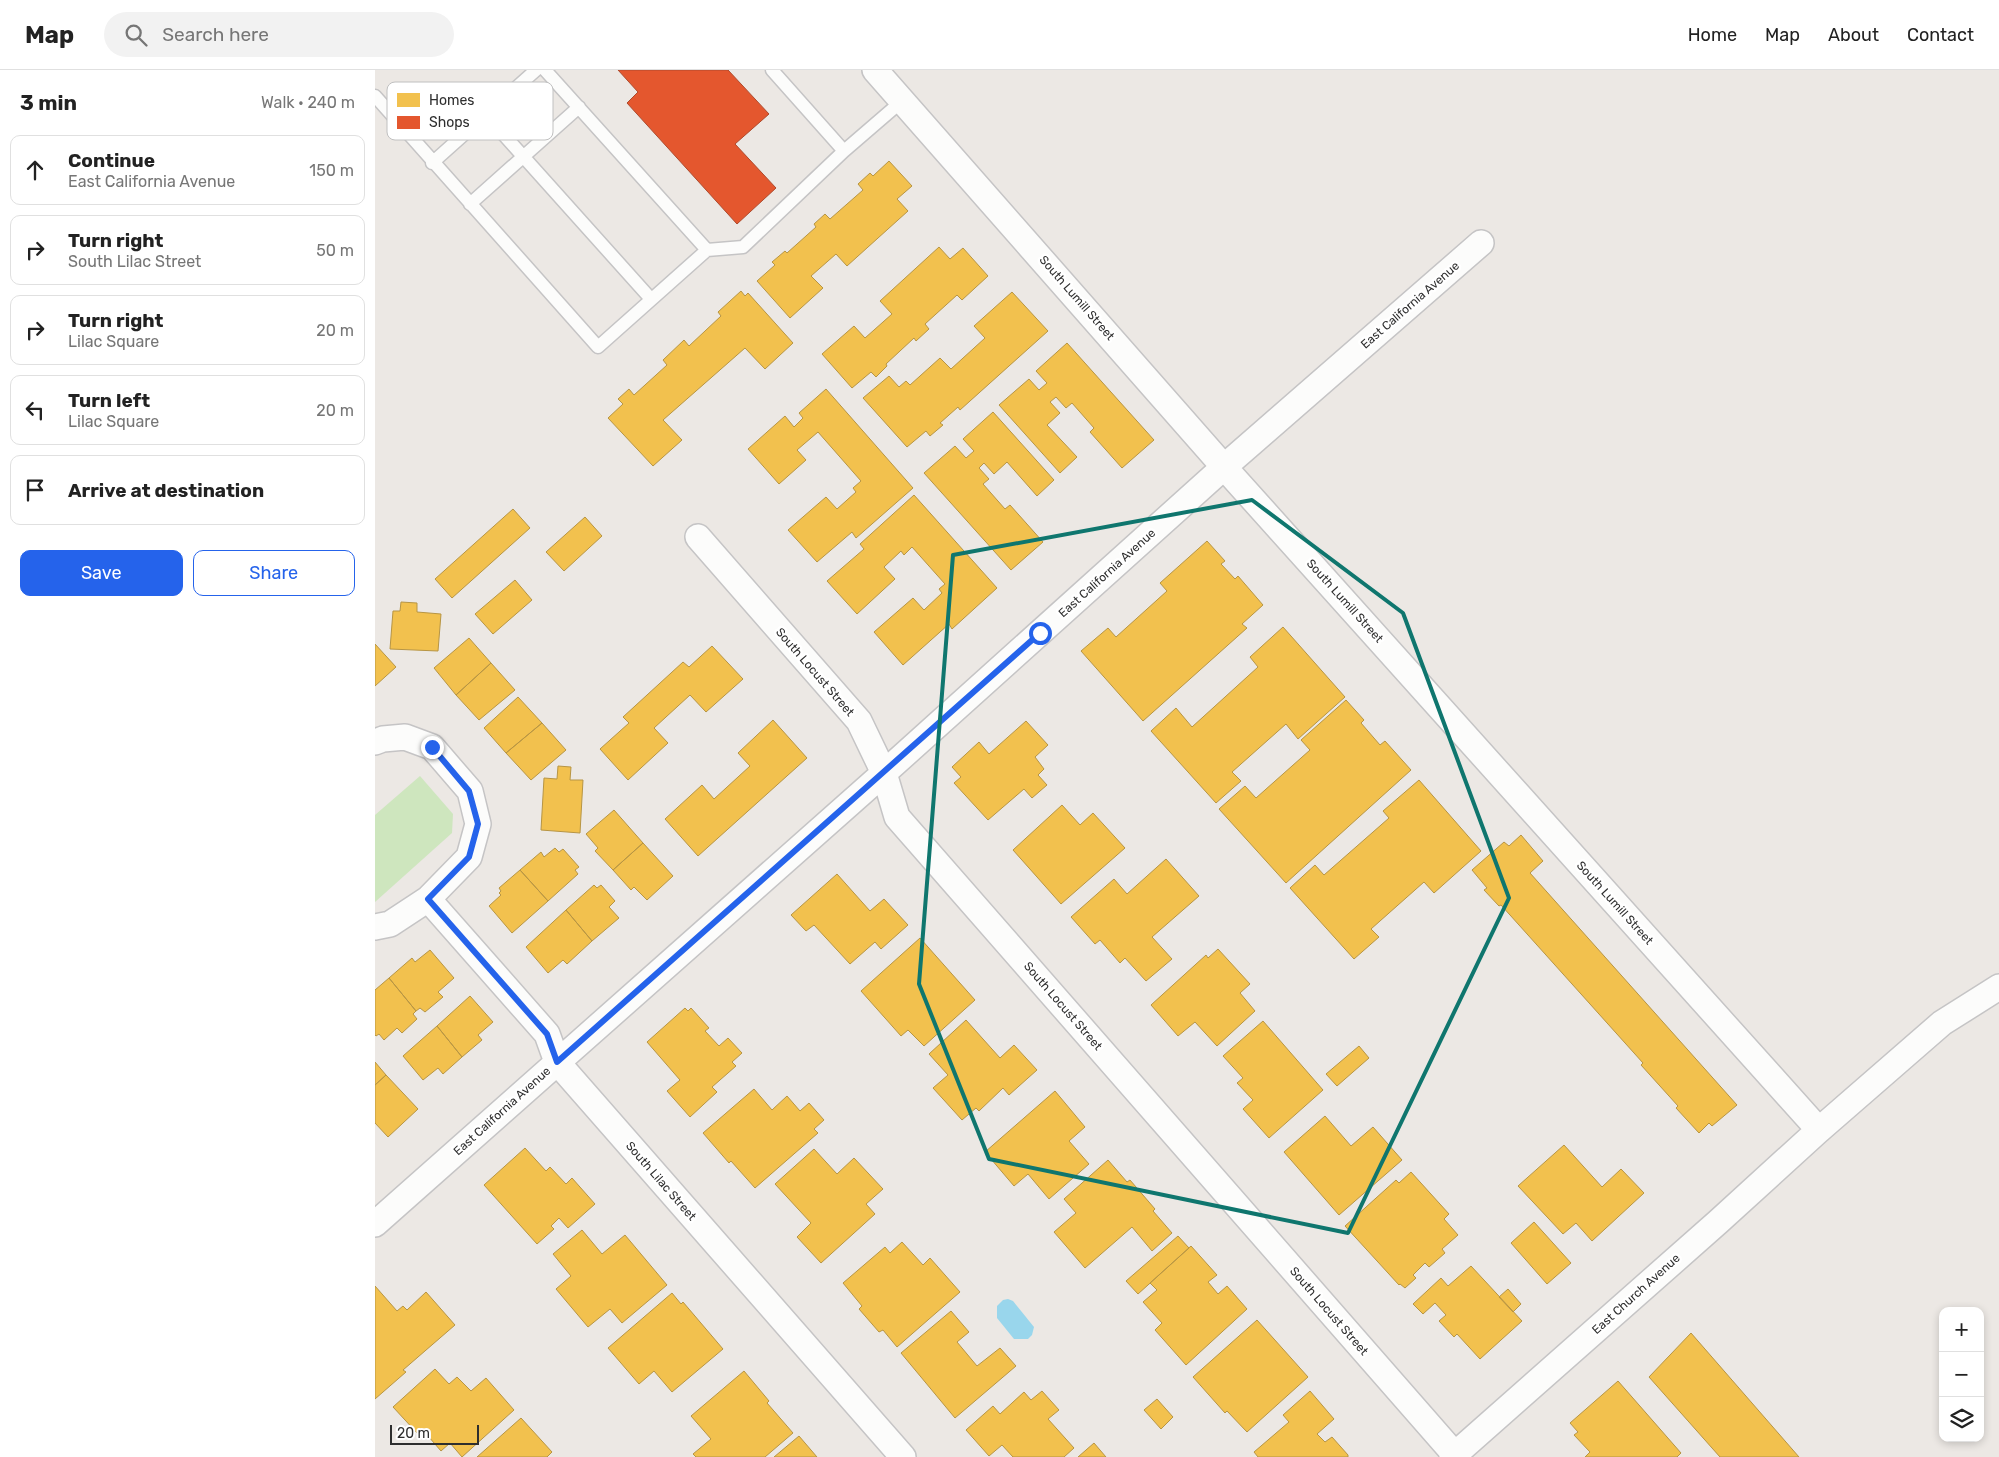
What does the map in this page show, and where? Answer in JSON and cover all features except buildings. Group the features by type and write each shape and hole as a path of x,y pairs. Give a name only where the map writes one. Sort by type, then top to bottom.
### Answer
{"street":[{"name":"South Lumill Street","path":"875,70 1225,467 1819,1130"},
{"name":"East California Avenue","path":"375,1224 884,773 1225,467 1481,243"},
{"name":"South Locust Street","path":"698,537 859,721 884,773 897,817 1455,1456"},
{"path":"375,742 383,739 405,737 432,747 469,791 478,824 469,857 428,899 390,924 375,927"},
{"name":"South Lilac Street","path":"428,899 547,1034 557,1062 903,1457"},
{"name":"East Church Avenue","path":"1455,1456 1819,1130 1943,1023 1999,986"}],"lane":[{"path":"522,82 536,70"},
{"path":"545,70 707,250"},
{"path":"772,70 844,151"},
{"path":"375,96 387,110"},
{"path":"412,140 598,347 707,250 743,247 844,151 902,100"},
{"path":"553,130 579,107"},
{"path":"432,163 457,140"},
{"path":"510,140 651,299"},
{"path":"470,204 542,140"}],"highlighted area":[{"path":"1252,500 1403,613 1509,898 1348,1233 989,1159 919,984 953,555"}],"green space":[{"path":"420,776 453,814 452,833 375,902 375,815"}],"water":[{"path":"1003,1300 1013,1301 1034,1327 1032,1335 1028,1339 1014,1339 997,1318 997,1306"}],"route":[{"path":"432,747 469,791 478,824 469,857 428,899 547,1034 557,1062 1040,633"}]}
